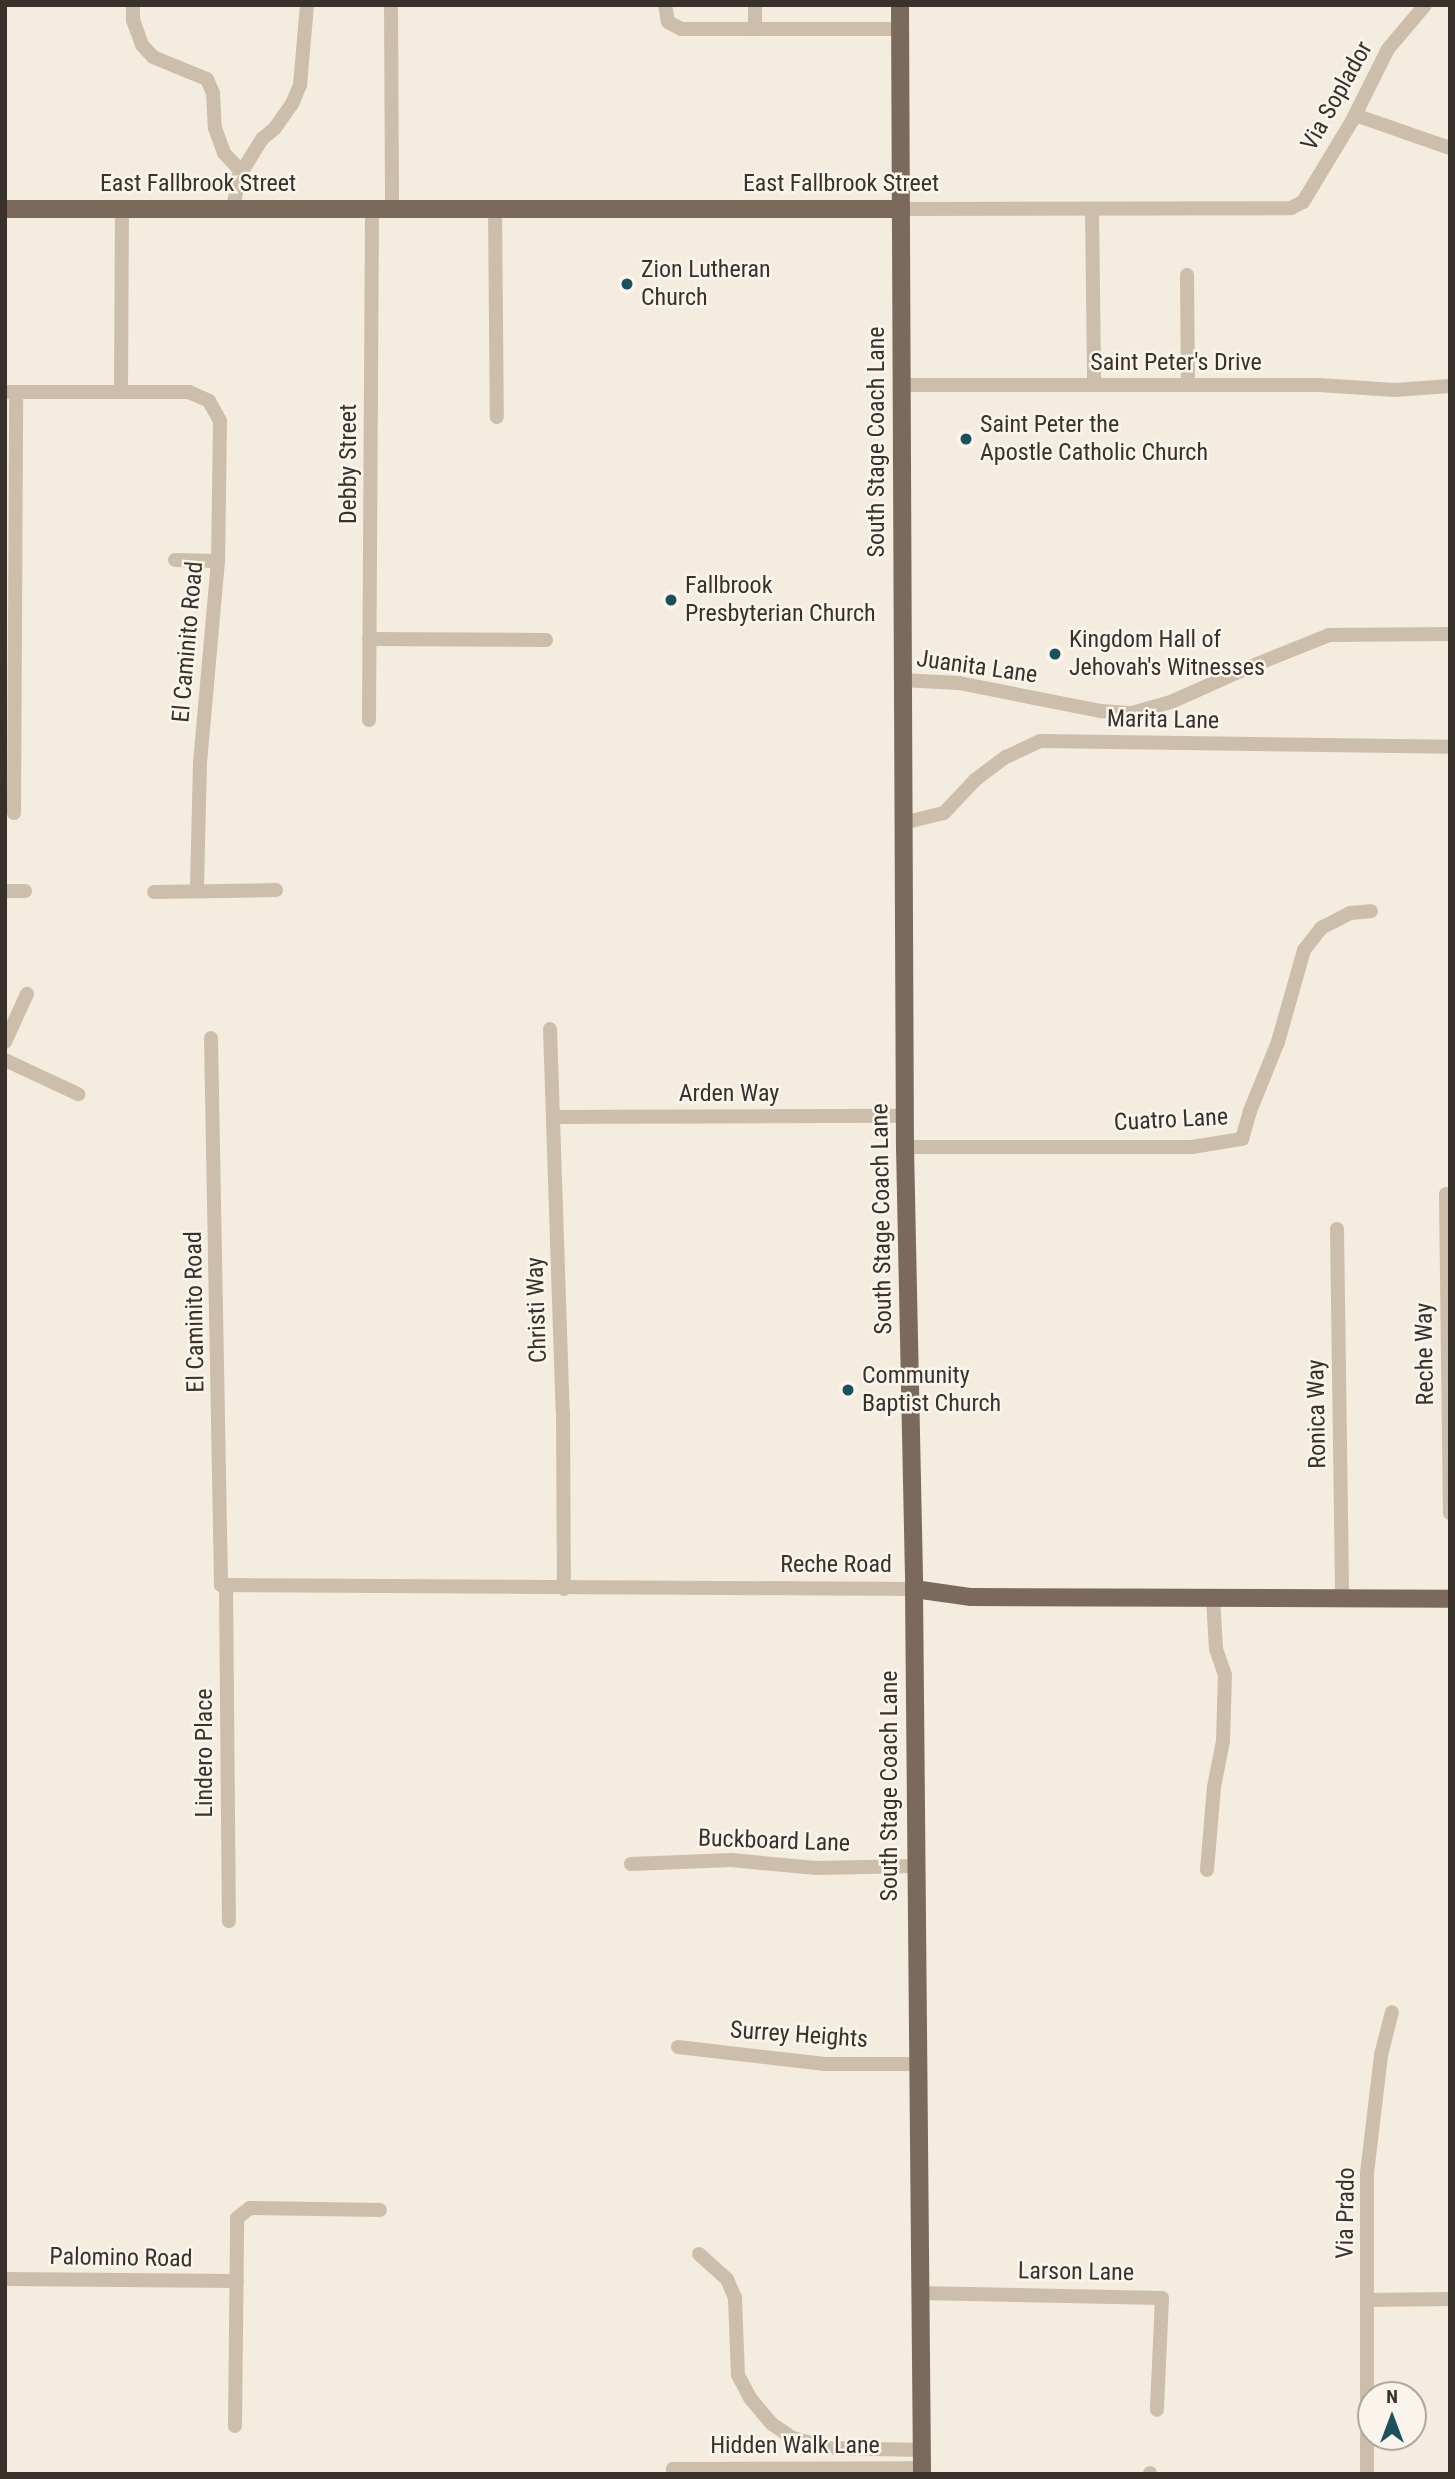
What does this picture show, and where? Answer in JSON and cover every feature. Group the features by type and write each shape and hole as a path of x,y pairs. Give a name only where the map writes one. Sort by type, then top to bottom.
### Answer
{"main road":[{"name":"South Stage Coach Lane","path":"900,5 901,680 905,1147 914,1589 921,2464"},
{"name":"East Fallbrook Street","path":"5,209 901,209"},
{"name":"Reche Road","path":"914,1589 971,1597 1450,1599"}],"street":[{"name":"East Fallbrook Street","path":"133,5 133,20 142,45 153,57 206,79 213,93 215,128 224,153 242,172"},
{"path":"233,208 242,172 262,139 275,128 292,104 300,85 307,5"},
{"path":"391,5 392,209"},
{"path":"665,5 668,22 681,29 900,29"},
{"path":"755,5 755,29"},
{"name":"Via Soplador","path":"1291,208 1303,202 1355,115 1388,49 1425,5"},
{"path":"1355,115 1450,148"},
{"name":"Debby Street","path":"369,720 372,208"},
{"path":"495,208 498,417"},
{"name":"East Fallbrook Street","path":"901,209 1291,208"},
{"path":"14,813 10,392 121,390 122,209"},
{"path":"1092,209 1094,385"},
{"path":"1187,275 1188,385"},
{"name":"Saint Peter's Drive","path":"901,385 1319,385 1395,390 1450,386"},
{"name":"El Caminito Road","path":"121,390 189,392 209,401 220,421 218,561 200,763 197,890"},
{"path":"175,560 218,561"},
{"name":"Juanita Lane","path":"901,680 959,683 1101,711 1132,713 1171,702 1247,667 1329,635 1450,634"},
{"path":"369,639 546,640"},
{"name":"Marita Lane","path":"903,823 944,813 975,780 1006,757 1041,740 1450,747"},
{"path":"154,892 276,890"},
{"path":"5,891 25,891"},
{"name":"Cuatro Lane","path":"905,1147 1192,1147 1242,1139 1250,1111 1278,1042 1304,950 1321,928 1350,913 1371,911"},
{"path":"5,1042 27,994"},
{"name":"Christi Way","path":"550,1029 563,1412 564,1588"},
{"name":"El Caminito Road","path":"211,1038 224,1585"},
{"path":"5,1060 78,1094"},
{"name":"Arden Way","path":"553,1117 905,1116"},
{"name":"Reche Way","path":"1446,1194 1450,1513"},
{"name":"Ronica Way","path":"1337,1229 1342,1597"},
{"name":"Reche Road","path":"224,1585 914,1589"},
{"name":"Lindero Place","path":"224,1585 229,1921"},
{"path":"1207,1870 1214,1787 1224,1731 1225,1675 1216,1649 1213,1597"},
{"name":"Buckboard Lane","path":"631,1864 731,1860 816,1868 915,1866"},
{"name":"Via Prado","path":"1367,2474 1367,2174 1381,2055 1392,2012"},
{"name":"Surrey Heights","path":"678,2047 825,2064 917,2064"},
{"path":"235,2426 237,2218 250,2208 380,2210"},
{"path":"699,2254 727,2279 735,2298 738,2375 750,2399 772,2424 793,2438 829,2448 921,2464"},
{"name":"Palomino Road","path":"5,2279 237,2281"},
{"name":"Larson Lane","path":"919,2293 1162,2298 1157,2410"},
{"path":"1367,2300 1450,2299"},
{"name":"Hidden Walk Lane","path":"673,2474 673,2469 921,2464"}],"place":[{"name":"Zion Lutheran Church","path":"627,284"},
{"name":"Saint Peter the Apostle Catholic Church","path":"966,439"},
{"name":"Fallbrook Presbyterian Church","path":"671,600"},
{"name":"Kingdom Hall of Jehovah's Witnesses","path":"1055,654"},
{"name":"Community Baptist Church","path":"848,1390"}]}
